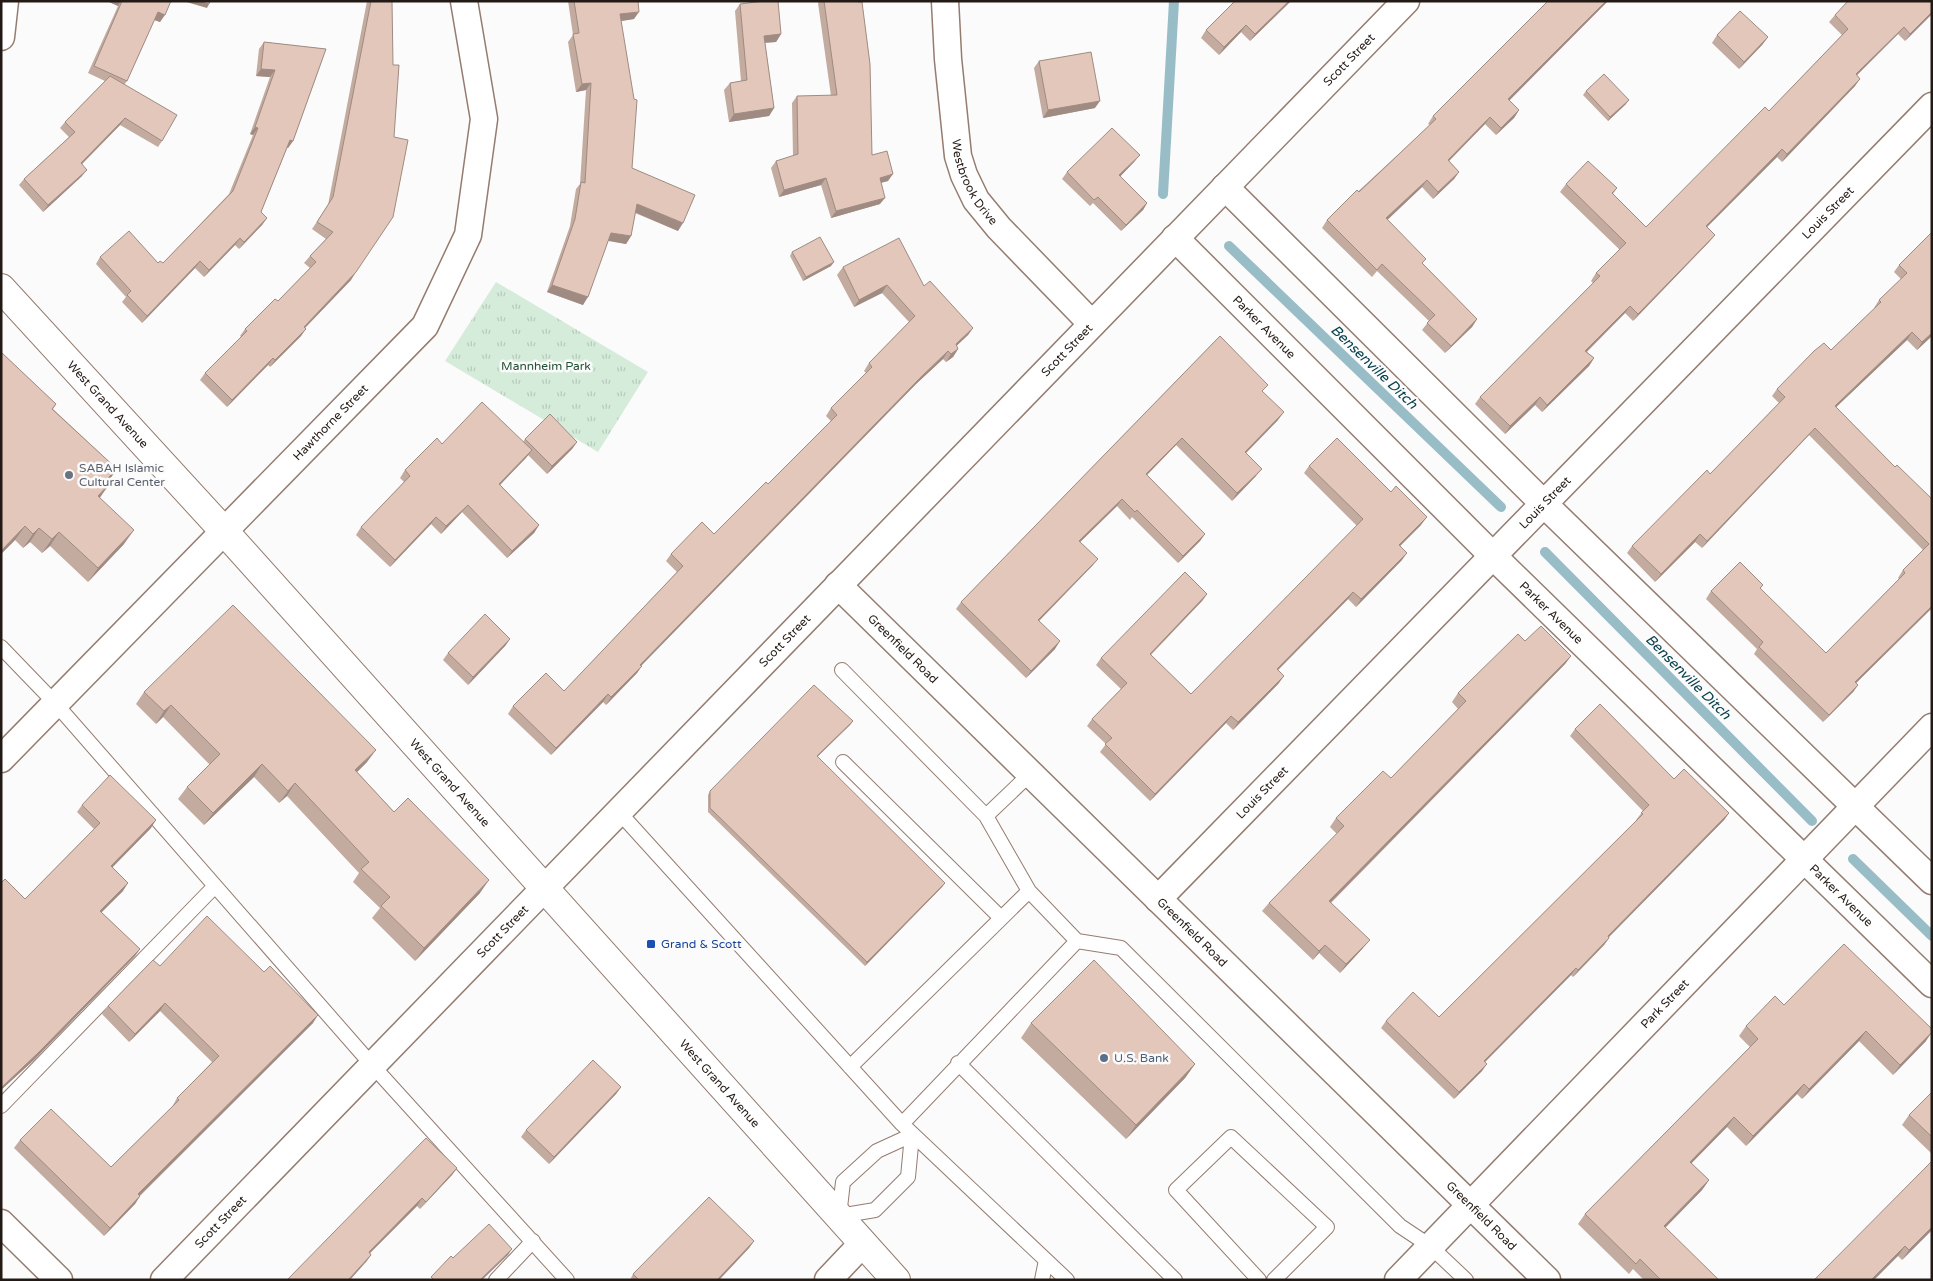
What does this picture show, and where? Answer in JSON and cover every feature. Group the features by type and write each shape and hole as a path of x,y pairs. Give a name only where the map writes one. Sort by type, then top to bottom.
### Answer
{"main road":[{"name":"West Grand Avenue","path":"1,288 223,530 896,1280"}],"street":[{"path":"1,37 5,1"},
{"name":"Hawthorne Street","path":"1,759 223,530 425,326 468,235 484,119 464,1"},
{"name":"Westbrook Drive","path":"946,1 948,59 958,156 964,175 976,200 999,228 1092,324"},
{"name":"Scott Street","path":"164,1280 544,886 1406,1"},
{"name":"Louis Street","path":"1158,899 1932,106"},
{"path":"1225,187 1544,504 1932,881"},
{"name":"Parker Avenue","path":"1175,238 1493,556 1932,984"},
{"name":"Greenfield Road","path":"838,586 1547,1280"},
{"name":"Park Street","path":"1398,1280 1932,727"},
{"path":"1,1223 59,1280"},
{"path":"828,1280 863,1243"}],"lane":[{"path":"1,647 55,703 372,1065 567,1280"},
{"path":"842,670 986,816 1029,891 1077,941 1121,948 1400,1226 1430,1246 1466,1280"},
{"path":"843,762 1001,918"},
{"path":"986,816 1030,774"},
{"path":"618,811 912,1135 1067,1280"},
{"path":"1,1106 214,886"},
{"path":"850,1067 1029,891"},
{"path":"902,1124 958,1063 1077,941"},
{"path":"958,1063 1175,1280"},
{"path":"912,1135 908,1177 875,1210 840,1216 843,1182 877,1151 912,1135"},
{"path":"1259,1280 1176,1190 1231,1136 1327,1227 1274,1280"},
{"path":"496,1280 533,1241"},
{"path":"1042,1280 1046,1260"}],"green space":[{"name":"Mannheim Park","path":"496,282 648,372 598,452 445,361"}],"building":[{"path":"122,1 171,1 165,15 158,12 127,81 94,66"},
{"path":"199,1 210,1 209,4"},
{"path":"371,1 392,1 393,65 399,65 394,137 408,140 393,217 356,272 304,327 306,329 275,360 273,358 232,400 205,373 247,331 245,329 275,299 278,301 316,262 310,256 333,232 317,222 333,197"},
{"path":"574,1 638,1 639,12 620,14 634,99 637,100 632,168 695,195 683,223 637,204 631,236 611,233 588,297 552,285 575,219 581,182 585,183 591,83 582,84 573,34 579,33"},
{"path":"778,1 781,34 764,36 774,108 734,114 730,83 747,80 740,4"},
{"path":"824,1 862,2 870,64 872,155 887,151 893,174 880,178 885,198 836,211 826,178 784,190 776,161 798,154 797,96 837,95"},
{"path":"1235,1 1289,1 1255,34 1246,25 1224,47 1206,30"},
{"path":"1548,1 1606,1 1508,99 1519,110 1501,128 1490,117 1448,160 1459,172 1438,192 1427,180 1386,218 1426,259 1422,263 1477,319 1451,346 1427,323 1435,315 1382,264 1377,270 1327,220 1357,190 1359,192 1436,119 1433,116"},
{"path":"1848,1 1932,1 1932,12 1910,34 1904,27 1856,74 1860,79 1787,154 1782,149 1706,226 1715,235 1638,314 1630,306 1585,351 1594,358 1547,405 1540,397 1510,426 1480,397 1600,276 1596,273 1626,243 1566,184 1588,161 1617,188 1612,193 1646,227 1765,107 1769,111 1848,29 1835,15"},
{"path":"1740,11 1768,37 1744,62 1717,35"},
{"path":"264,42 326,49 293,141 290,140 261,212 267,218 244,242 240,238 209,270 200,261 147,316 127,295 131,291 100,257 129,231 158,263 160,261 163,263 233,191 258,128 255,127 275,70 261,69"},
{"path":"1091,52 1100,101 1048,110 1039,61"},
{"path":"1604,74 1629,100 1610,117 1586,91"},
{"path":"110,76 177,115 162,141 125,118 81,163 87,170 48,205 24,179 75,132 65,122"},
{"path":"1112,128 1140,155 1119,175 1147,203 1126,225 1098,197 1094,200 1067,172"},
{"path":"1932,232 1932,333 1922,342 1912,332 1835,406 1895,467 1897,465 1932,499 1932,606 1855,682 1858,685 1829,715 1759,647 1763,642 1711,591 1740,562 1763,585 1760,588 1826,653 1905,573 1903,570 1929,544 1815,428 1707,541 1700,534 1661,574 1632,546 1707,470 1710,474 1785,397 1777,389 1814,351 1824,343 1831,350 1881,302 1879,300 1907,273 1899,265"},
{"path":"820,237 834,262 806,277 792,252"},
{"path":"899,238 924,286 930,281 973,328 956,344 958,349 951,354 948,351 921,377 640,665 642,666 611,697 608,694 556,748 513,706 546,673 564,691 683,566 671,554 702,522 714,534 766,482 768,484 837,415 831,408 872,367 869,363 915,316 887,285 859,300 843,267"},
{"path":"1220,336 1268,385 1262,391 1284,412 1245,452 1262,469 1237,493 1182,438 1146,474 1205,534 1183,556 1137,510 1135,512 1122,499 1079,541 1098,559 1038,620 1060,641 1031,671 961,602"},
{"name":"SABAH Islamic Cultural Center","path":"1,352 56,404 52,409 117,469 107,479 111,482 98,496 134,530 98,568 59,532 52,539 39,528 33,534 25,526 1,551"},
{"path":"482,402 532,450 499,484 539,525 512,551 468,505 446,526 436,517 395,560 361,527 410,476 405,470 437,438 442,444"},
{"path":"550,414 577,442 552,466 525,439"},
{"path":"1337,438 1391,492 1396,486 1427,517 1399,545 1407,553 1361,599 1353,592 1277,669 1284,676 1238,722 1231,716 1155,794 1105,744 1112,738 1092,719 1127,683 1101,658 1185,572 1207,594 1150,654 1191,694 1363,519 1309,466"},
{"path":"233,605 376,750 355,770 394,812 408,798 489,880 424,948 381,906 390,897 361,869 369,862 295,783 288,791 262,764 213,813 187,787 220,754 171,705 164,711 144,692"},
{"path":"485,614 510,639 473,677 448,653"},
{"path":"1541,626 1571,656 1329,901 1370,940 1346,964 1325,945 1319,951 1269,903 1344,826 1336,818 1383,771 1391,778 1466,701 1458,693 1518,634 1525,641"},
{"path":"814,685 853,721 817,756 945,883 867,962 710,808 710,791"},
{"path":"1600,704 1674,779 1684,769 1729,813 1608,936 1609,938 1578,970 1576,968 1484,1061 1487,1064 1459,1092 1386,1021 1413,992 1439,1017 1643,814 1641,813 1649,805 1575,729"},
{"path":"110,775 156,820 111,866 128,883 100,911 140,949 1,1088 1,883 5,879 25,899 100,823 82,805"},
{"path":"207,916 264,972 270,966 318,1015 138,1194 140,1196 110,1228 20,1140 51,1109 111,1167 179,1100 177,1098 219,1056 165,1003 135,1034 108,1006 153,960 160,966"},
{"path":"1844,944 1932,1029 1932,1032 1900,1065 1866,1031 1809,1089 1804,1084 1753,1136 1734,1117 1690,1162 1709,1180 1664,1226 1719,1280 1661,1280 1640,1259 1636,1264 1585,1214 1758,1039 1746,1026 1775,996 1784,1005"},
{"name":"U.S. Bank","path":"1094,960 1195,1064 1136,1125 1031,1023"},
{"path":"593,1060 621,1087 554,1157 526,1130"},
{"path":"1932,1092 1932,1137 1909,1115"},
{"path":"426,1138 457,1168 426,1202 422,1198 369,1252 371,1255 348,1280 287,1280"},
{"path":"1932,1161 1932,1227 1909,1250 1905,1246 1871,1280 1814,1280"},
{"path":"709,1197 754,1241 717,1280 639,1280 633,1274"},
{"path":"489,1224 512,1249 480,1280 434,1280 431,1277 451,1256 453,1258"}],"waterway":[{"name":"Bensenville Ditch","path":"1163,194 1174,1"},
{"name":"Bensenville Ditch","path":"1229,246 1501,507"},
{"name":"Bensenville Ditch","path":"1545,552 1812,821"},
{"name":"Bensenville Ditch","path":"1853,859 1932,936"}],"place":[{"name":"SABAH Islamic Cultural Center","path":"69,475"},
{"name":"Grand & Scott","path":"651,944"},
{"name":"U.S. Bank","path":"1104,1058"}]}
